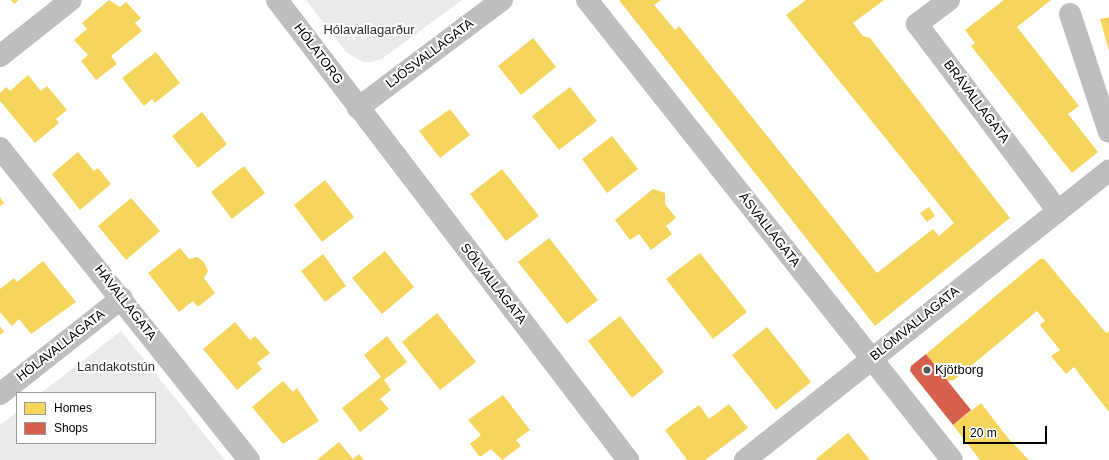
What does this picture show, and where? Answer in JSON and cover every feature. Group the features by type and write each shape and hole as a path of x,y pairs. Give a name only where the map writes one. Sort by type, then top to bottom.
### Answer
{"street":[{"path":"0,56 72,0"},
{"name":"HÓLATORG","path":"277,0 358,108"},
{"name":"LJÓSVALLAGATA","path":"358,108 502,0"},
{"name":"ÁSVALLAGATA","path":"587,0 952,460"},
{"name":"BRÁVALLAGATA","path":"949,0 917,24 1058,210"},
{"path":"1070,14 1109,132"},
{"name":"SÓLVALLAGATA","path":"358,108 628,460"},
{"name":"HÁVALLAGATA","path":"0,148 122,298 249,460"},
{"name":"BLÓMVALLAGATA","path":"745,460 871,358 1109,170"},
{"name":"HÓLAVALLAGATA","path":"0,394 122,298"}],"green space":[{"name":"Hólavallagarður","path":"306,0 462,0 382,59 372,62 363,62 346,52"},
{"name":"Landakotstún","path":"121,331 225,460 0,460 0,425 16,413 16,444 156,444 156,392 42,392"}],"building: Homes":[{"path":"11,0 19,0 14,4"},
{"path":"109,0 120,7 126,2 141,18 135,23 142,31 111,56 117,64 96,80 81,61 88,55 74,40 87,29 82,23"},
{"path":"619,0 661,0 654,5 675,30 679,26 877,273 933,229 939,236 954,223 786,15 806,0 884,0 853,23 863,36 870,38 1010,218 875,326"},
{"path":"1004,0 1051,0 1017,27 1079,106 1068,114 1098,152 1072,173 971,46 975,43 965,30"},
{"path":"1109,17 1109,51 1100,19"},
{"path":"533,38 556,67 521,95 498,66"},
{"path":"156,52 180,83 155,103 152,99 144,106 122,78"},
{"path":"28,75 41,91 47,86 67,110 56,119 59,123 35,143 0,101 0,93 6,87 10,91"},
{"path":"570,87 597,121 559,150 532,116"},
{"path":"450,109 470,135 440,158 419,131"},
{"path":"202,112 227,144 198,168 172,136"},
{"path":"612,136 638,169 607,193 582,159"},
{"path":"78,152 94,171 98,168 111,184 80,210 52,174"},
{"path":"244,166 265,193 232,219 211,192"},
{"path":"502,169 539,216 506,241 470,194"},
{"path":"325,180 354,217 322,242 294,205"},
{"path":"653,189 665,193 665,204 676,218 666,226 672,234 651,250 639,234 630,240 615,220"},
{"path":"0,197 4,203 0,206"},
{"path":"131,198 160,231 126,260 98,226"},
{"path":"929,207 935,216 927,222 920,213"},
{"path":"549,238 598,300 567,324 518,262"},
{"path":"180,248 189,259 197,257 204,262 208,271 204,278 215,293 198,307 193,301 179,312 148,273"},
{"path":"385,251 414,287 382,314 352,278"},
{"path":"700,253 747,312 713,339 666,279"},
{"path":"323,254 346,286 325,302 301,271"},
{"path":"1040,259 1044,259 1106,333 1109,331 1109,412 1074,367 1066,374 1051,356 1060,350 1040,325 1045,321 1037,311 954,380 947,381 926,354"},
{"path":"43,261 76,302 31,334 19,319 12,326 0,312 0,289 14,278 17,282"},
{"path":"437,313 476,362 440,390 402,342"},
{"path":"620,316 664,372 632,398 588,341"},
{"path":"235,322 250,340 255,336 270,353 257,363 262,369 237,390 203,349"},
{"path":"0,326 4,332 0,335"},
{"path":"767,327 811,382 776,410 732,355"},
{"path":"387,336 407,362 384,380 391,390 380,399 389,409 360,432 342,408 381,377 364,355"},
{"path":"283,381 293,392 297,388 319,421 283,444 252,407"},
{"path":"503,395 530,430 516,440 521,446 502,460 491,449 480,457 470,444 481,435 468,420"},
{"path":"981,403 1008,438 1029,460 980,460 953,425"},
{"path":"729,404 748,428 705,460 687,460 665,430 699,405 709,419"},
{"path":"848,433 870,460 816,459"},
{"path":"339,442 353,459 359,454 364,460 317,460"}],"building: Shops":[{"path":"926,354 971,410 953,425 910,371 911,366"}],"place":[{"name":"Kjötborg","path":"927,370"}]}
